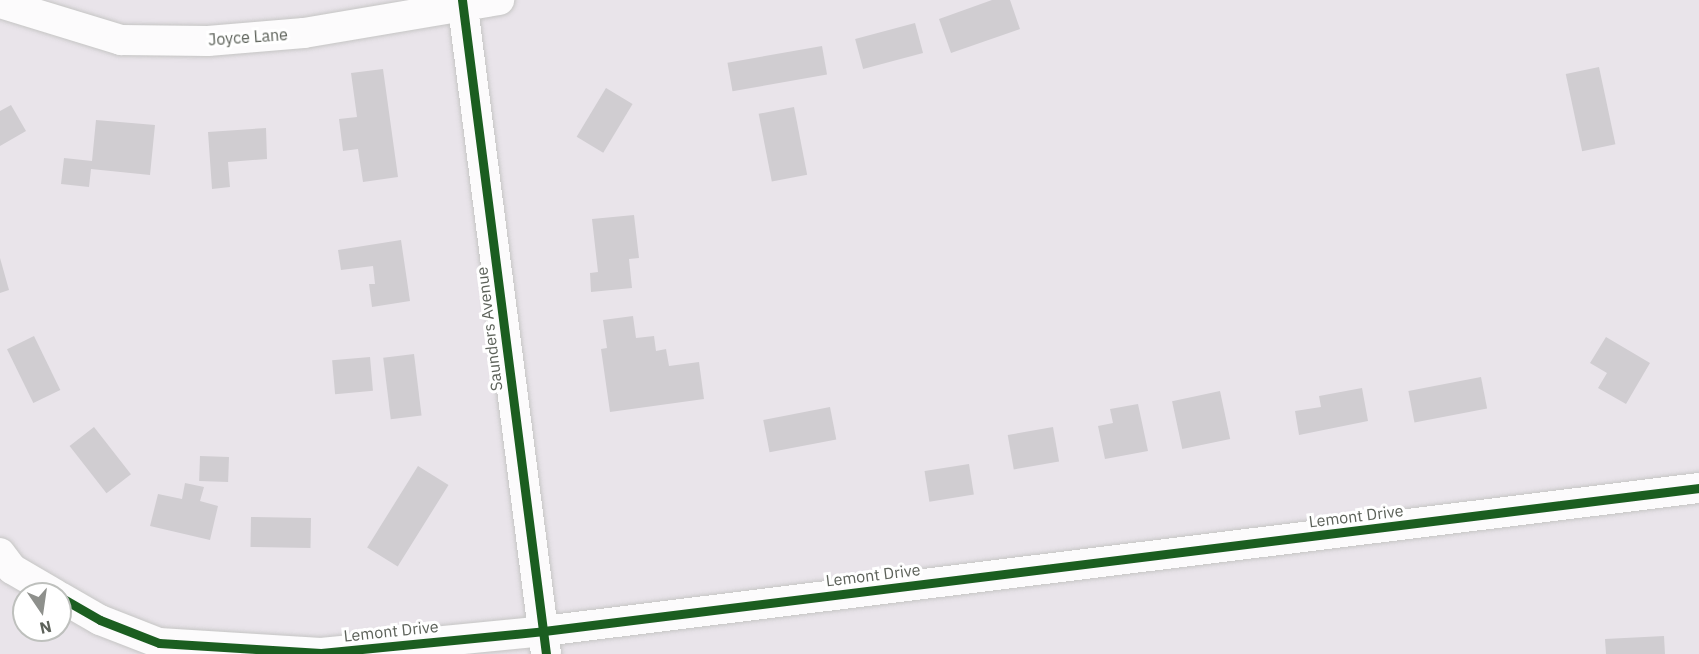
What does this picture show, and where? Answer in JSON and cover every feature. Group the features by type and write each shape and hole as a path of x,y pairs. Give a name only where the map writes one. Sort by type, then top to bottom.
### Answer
{"street":[{"name":"Joyce Lane","path":"0,3 121,40 208,41 304,33 463,3 499,0"},
{"name":"Saunders Avenue","path":"463,3 530,542 545,642"},
{"name":"Lemont Drive","path":"72,604 100,620 159,643 321,653 545,642 1699,488"},
{"path":"4,567 32,582"}],"building":[{"path":"992,0 1010,0 1020,29 951,53 939,19"},
{"path":"915,23 923,53 863,69 855,39"},
{"path":"822,46 827,75 732,91 727,63"},
{"path":"1599,67 1615,144 1582,151 1566,74"},
{"path":"383,69 398,177 363,182 358,149 343,151 339,119 357,117 351,73"},
{"path":"606,88 633,104 603,153 577,137"},
{"path":"11,105 26,131 0,146 0,111"},
{"path":"794,107 807,175 772,182 759,114"},
{"path":"96,120 155,125 150,175 91,169 89,187 61,184 64,158 92,161"},
{"path":"266,128 267,159 228,162 230,187 212,189 208,132"},
{"path":"634,215 639,258 629,259 632,288 591,292 590,273 598,272 592,219"},
{"path":"401,240 410,301 372,307 369,284 375,284 373,266 341,270 338,250"},
{"path":"0,258 9,290 0,293"},
{"path":"633,316 636,338 654,336 656,351 666,349 669,366 699,362 704,399 610,412 601,349 607,348 603,320"},
{"path":"34,336 60,390 33,403 7,349"},
{"path":"1606,337 1650,363 1626,404 1598,388 1607,373 1590,363"},
{"path":"414,354 422,416 391,419 383,358"},
{"path":"370,357 373,391 335,394 332,360"},
{"path":"1481,377 1487,408 1414,423 1408,391"},
{"path":"1362,388 1368,421 1299,435 1295,411 1321,407 1319,396"},
{"path":"1220,391 1230,439 1182,449 1172,401"},
{"path":"1138,404 1148,451 1105,459 1098,426 1113,423 1110,409"},
{"path":"830,407 836,439 770,452 763,420"},
{"path":"94,427 131,474 107,493 70,446"},
{"path":"1053,427 1059,461 1014,469 1008,435"},
{"path":"200,456 229,457 228,482 199,481"},
{"path":"969,464 974,495 929,502 925,471"},
{"path":"418,466 449,485 398,566 367,547"},
{"path":"185,483 204,487 200,501 218,506 210,540 150,526 158,494 182,499"},
{"path":"251,517 311,518 310,548 250,547"},
{"path":"1664,636 1665,654 1606,654 1605,639"}],"cycle path":[{"path":"462,0 546,654"},
{"path":"72,604 100,620 159,643 321,653 544,631 1699,488"}]}
